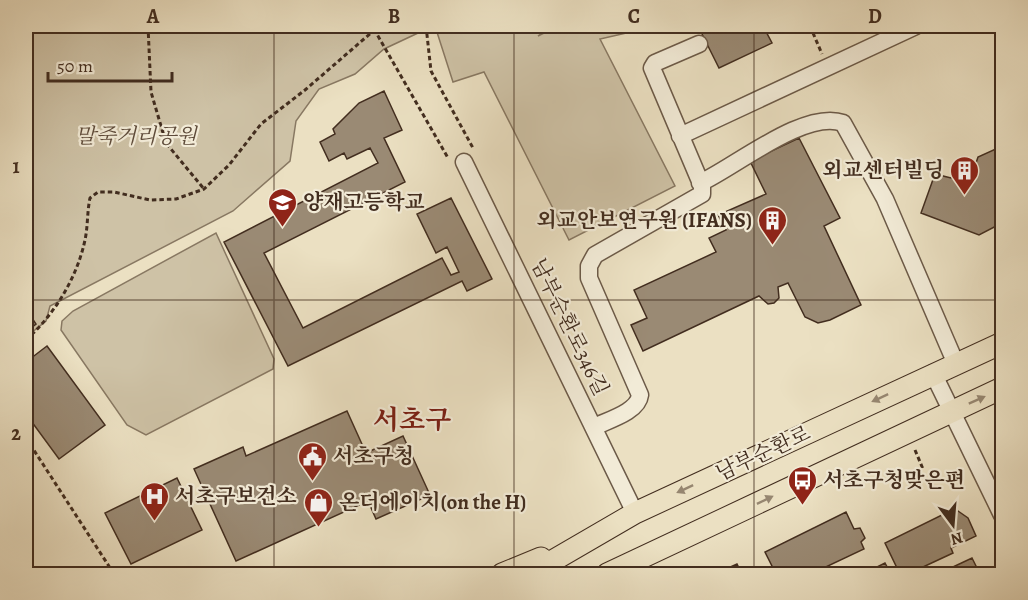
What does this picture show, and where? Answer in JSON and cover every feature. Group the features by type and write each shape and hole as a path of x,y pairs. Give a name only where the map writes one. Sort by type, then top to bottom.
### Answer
{"main road":[{"name":"남부순환로","path":"530,574 634,513 1002,343"},
{"name":"남부순환로","path":"611,573 1002,388"},
{"path":"502,574 597,534"}],"street":[{"path":"680,136 916,26"},
{"path":"594,427 632,408 639,401 640,395 590,278 590,263 595,255 699,197 702,191 652,68 655,63 699,44"},
{"path":"700,183 728,169 747,154 808,125 834,119 843,123 885,199 956,364"},
{"name":"남부순환로346길","path":"464,162 634,513"},
{"path":"933,373 1002,515"}],"path":[{"path":"148,26 151,92 166,143 204,189"},
{"path":"26,340 42,325 61,299 77,264 85,243 90,198 98,192 114,192 150,200 176,199 204,189 230,165 261,124 305,90 379,26"},
{"path":"374,29 449,159 464,162 473,150 430,71 426,26"},
{"path":"810,26 828,67"},
{"path":"26,438 114,574"}],"green space":[{"name":"말죽거리공원","path":"26,26 433,26 384,49 355,74 319,89 296,121 290,161 233,211 50,306 46,321 26,337"},
{"path":"435,26 551,26 538,36 558,26 643,26 644,29 600,39 675,186 569,240 484,72 453,82"},
{"path":"216,233 274,359 273,369 146,435 127,425 61,330 62,321 73,311"}],"building":[{"path":"715,26 763,26 772,43 719,68 701,32"},
{"name":"양재고등학교","path":"384,91 402,130 384,138 405,182 264,253 303,328 442,258 451,275 459,272 447,247 436,253 417,214 451,198 492,279 467,291 462,281 288,366 224,242 378,163 370,148 347,159 344,153 329,161 320,142 335,134 333,129 359,103"},
{"name":"외교안보연구원 (IFANS)","path":"799,138 840,218 824,226 861,305 830,320 818,323 805,317 788,283 778,287 779,298 774,303 768,304 759,296 643,351 631,325 647,318 634,290 716,252 709,238 726,230 718,215 766,194 750,161"},
{"name":"외교센터빌딩","path":"1002,148 1002,223 979,235 921,213 935,174 951,178 975,166 978,157"},
{"path":"26,309 36,324 26,332"},
{"path":"47,346 105,425 59,459 26,414 26,362"},
{"name":"서초구청","path":"347,411 366,453 403,436 430,495 376,519 368,501 236,561 194,469 243,447 246,456"},
{"name":"서초구보건소","path":"177,478 202,530 131,564 105,513"},
{"path":"958,511 968,518 976,536 951,548 953,553 908,574 895,574 892,568 896,566 885,543 948,512"},
{"path":"846,512 854,529 860,528 865,538 861,542 864,549 811,574 776,574 765,552"},
{"path":"972,558 980,574 938,574"},
{"path":"885,563 891,574 863,574"},
{"path":"737,564 742,574 715,574"}],"place":[{"name":"외교센터빌딩","path":"965,196"},
{"name":"양재고등학교","path":"282,228"},
{"name":"외교안보연구원 (IFANS)","path":"773,246"},
{"name":"서초구청","path":"312,482"},
{"name":"서초구청맞은편","path":"802,506"},
{"name":"서초구보건소","path":"154,522"},
{"name":"온더에이치(on the H)","path":"318,528"}],"district":[{"name":"서초구","path":"412,420"}]}
